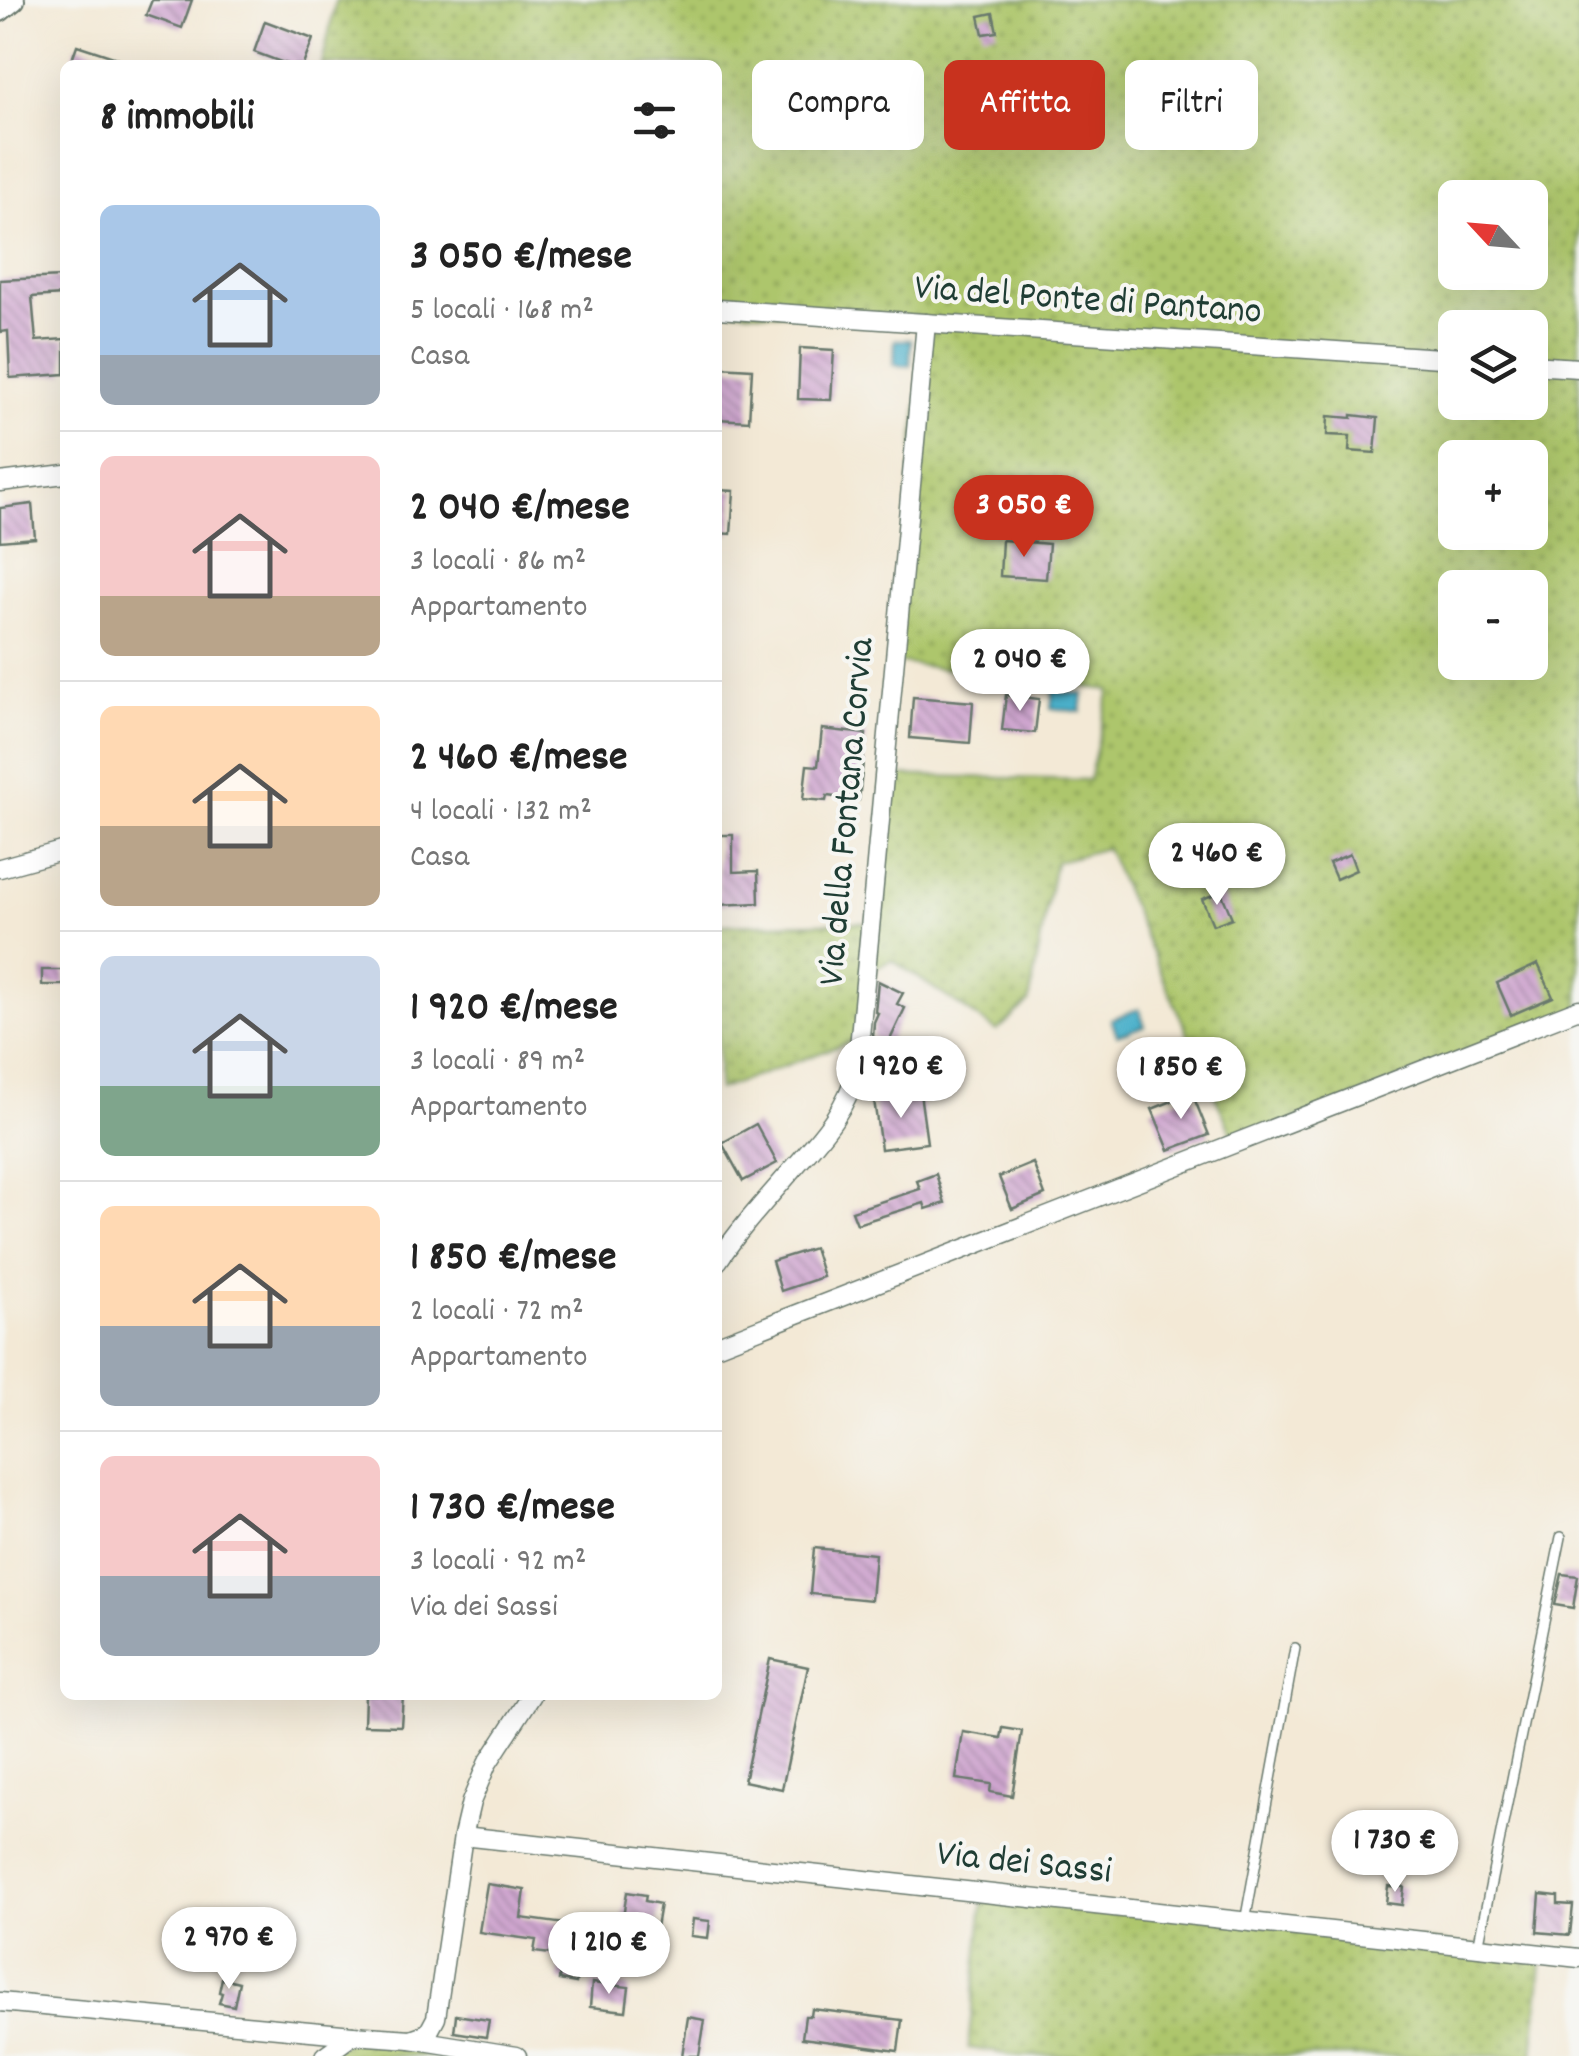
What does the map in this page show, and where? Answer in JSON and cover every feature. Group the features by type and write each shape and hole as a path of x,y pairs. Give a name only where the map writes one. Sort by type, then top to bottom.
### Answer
{"street":[{"path":"0,11 14,0"},
{"name":"Via del Ponte di Pantano","path":"722,309 1438,359"},
{"name":"Via della Fontana Corvia","path":"722,1255 831,1126 855,1076 926,323"},
{"path":"1548,365 1579,368"},
{"path":"0,482 60,475"},
{"path":"0,868 60,851"},
{"path":"722,1343 1579,1009"},
{"path":"411,2039 428,2033 436,2018 462,1836 472,1802 487,1764 529,1700"},
{"name":"Via dei Sassi","path":"462,1836 1579,1958"},
{"path":"0,2002 411,2039 517,2056"},
{"path":"324,2056 352,2035"}],"lane":[{"path":"1478,1948 1562,1538"},
{"path":"1245,1922 1294,1648"}],"green space":[{"path":"336,0 1579,0 1579,1009 1236,1143 1106,848 1055,862 1029,1002 997,1031 892,960 867,972 861,1038 722,1089 722,925 871,922 885,775 1089,780 1110,690 892,662 926,323 722,309 722,60 323,60"},
{"path":"984,1893 1543,1954 1533,2056 1020,2056 968,2048"},
{"path":"353,2035 480,2056 324,2056"}],"water":[{"path":"895,340 911,340 910,366 894,365"},
{"path":"1053,691 1083,694 1081,712 1051,708"},
{"path":"1139,1009 1145,1026 1117,1035 1111,1019"}],"building":[{"path":"152,0 192,0 182,28 146,15"},
{"path":"993,13 997,32 983,34 979,16"},
{"path":"265,21 313,39 305,60 276,60 254,52"},
{"path":"77,45 123,60 72,60"},
{"path":"60,277 60,295 32,297 36,341 60,339 60,374 10,378 8,331 0,332 0,280"},
{"path":"800,348 834,350 831,400 798,399"},
{"path":"722,367 752,369 749,421 722,419"},
{"path":"1328,416 1378,418 1375,453 1349,451 1350,436 1327,435"},
{"path":"722,490 734,491 731,534 722,533"},
{"path":"32,504 35,538 0,541 0,508"},
{"path":"1002,540 1049,544 1046,579 1000,576"},
{"path":"1006,695 1039,699 1035,733 1002,730"},
{"path":"913,697 973,702 970,743 910,738"},
{"path":"822,729 866,734 859,800 827,796 826,801 803,799 807,765 818,766"},
{"path":"722,835 733,835 733,872 758,871 759,903 722,905"},
{"path":"1350,854 1356,870 1336,879 1329,863"},
{"path":"1221,892 1232,918 1213,925 1202,899"},
{"path":"1538,964 1553,997 1511,1015 1497,983"},
{"path":"42,970 60,970 60,985 42,985"},
{"path":"878,981 903,993 897,1004 905,1008 888,1044 873,1037"},
{"path":"920,1093 927,1143 881,1149 874,1100"},
{"path":"1192,1093 1209,1135 1169,1150 1152,1109"},
{"path":"756,1124 777,1163 743,1181 722,1143"},
{"path":"1033,1163 1045,1195 1012,1209 999,1177"},
{"path":"936,1174 945,1203 926,1209 924,1203 857,1224 852,1211 920,1189 917,1181"},
{"path":"814,1248 823,1277 781,1291 772,1261"},
{"path":"814,1548 875,1554 871,1600 810,1594"},
{"path":"1562,1574 1578,1576 1573,1608 1555,1605"},
{"path":"770,1659 808,1667 782,1789 744,1781"},
{"path":"365,1700 403,1700 401,1726 364,1725"},
{"path":"1003,1728 1022,1731 1012,1796 990,1792 991,1784 956,1779 963,1732 1001,1738"},
{"path":"487,1884 525,1890 521,1918 580,1926 576,1957 534,1952 536,1940 479,1932"},
{"path":"1388,1886 1404,1887 1402,1905 1386,1903"},
{"path":"627,1892 646,1895 645,1901 660,1904 654,1939 620,1934"},
{"path":"1540,1894 1558,1896 1558,1904 1573,1905 1570,1935 1537,1932"},
{"path":"693,1919 710,1921 708,1938 691,1936"},
{"path":"562,1957 579,1960 576,1983 559,1980"},
{"path":"222,1978 239,1982 234,2006 219,2003"},
{"path":"592,1983 629,1987 626,2011 590,2007"},
{"path":"812,2009 902,2020 898,2051 802,2038 805,2016 811,2016"},
{"path":"456,2015 489,2020 486,2037 454,2032"},
{"path":"688,2017 705,2020 699,2056 682,2056"}]}
